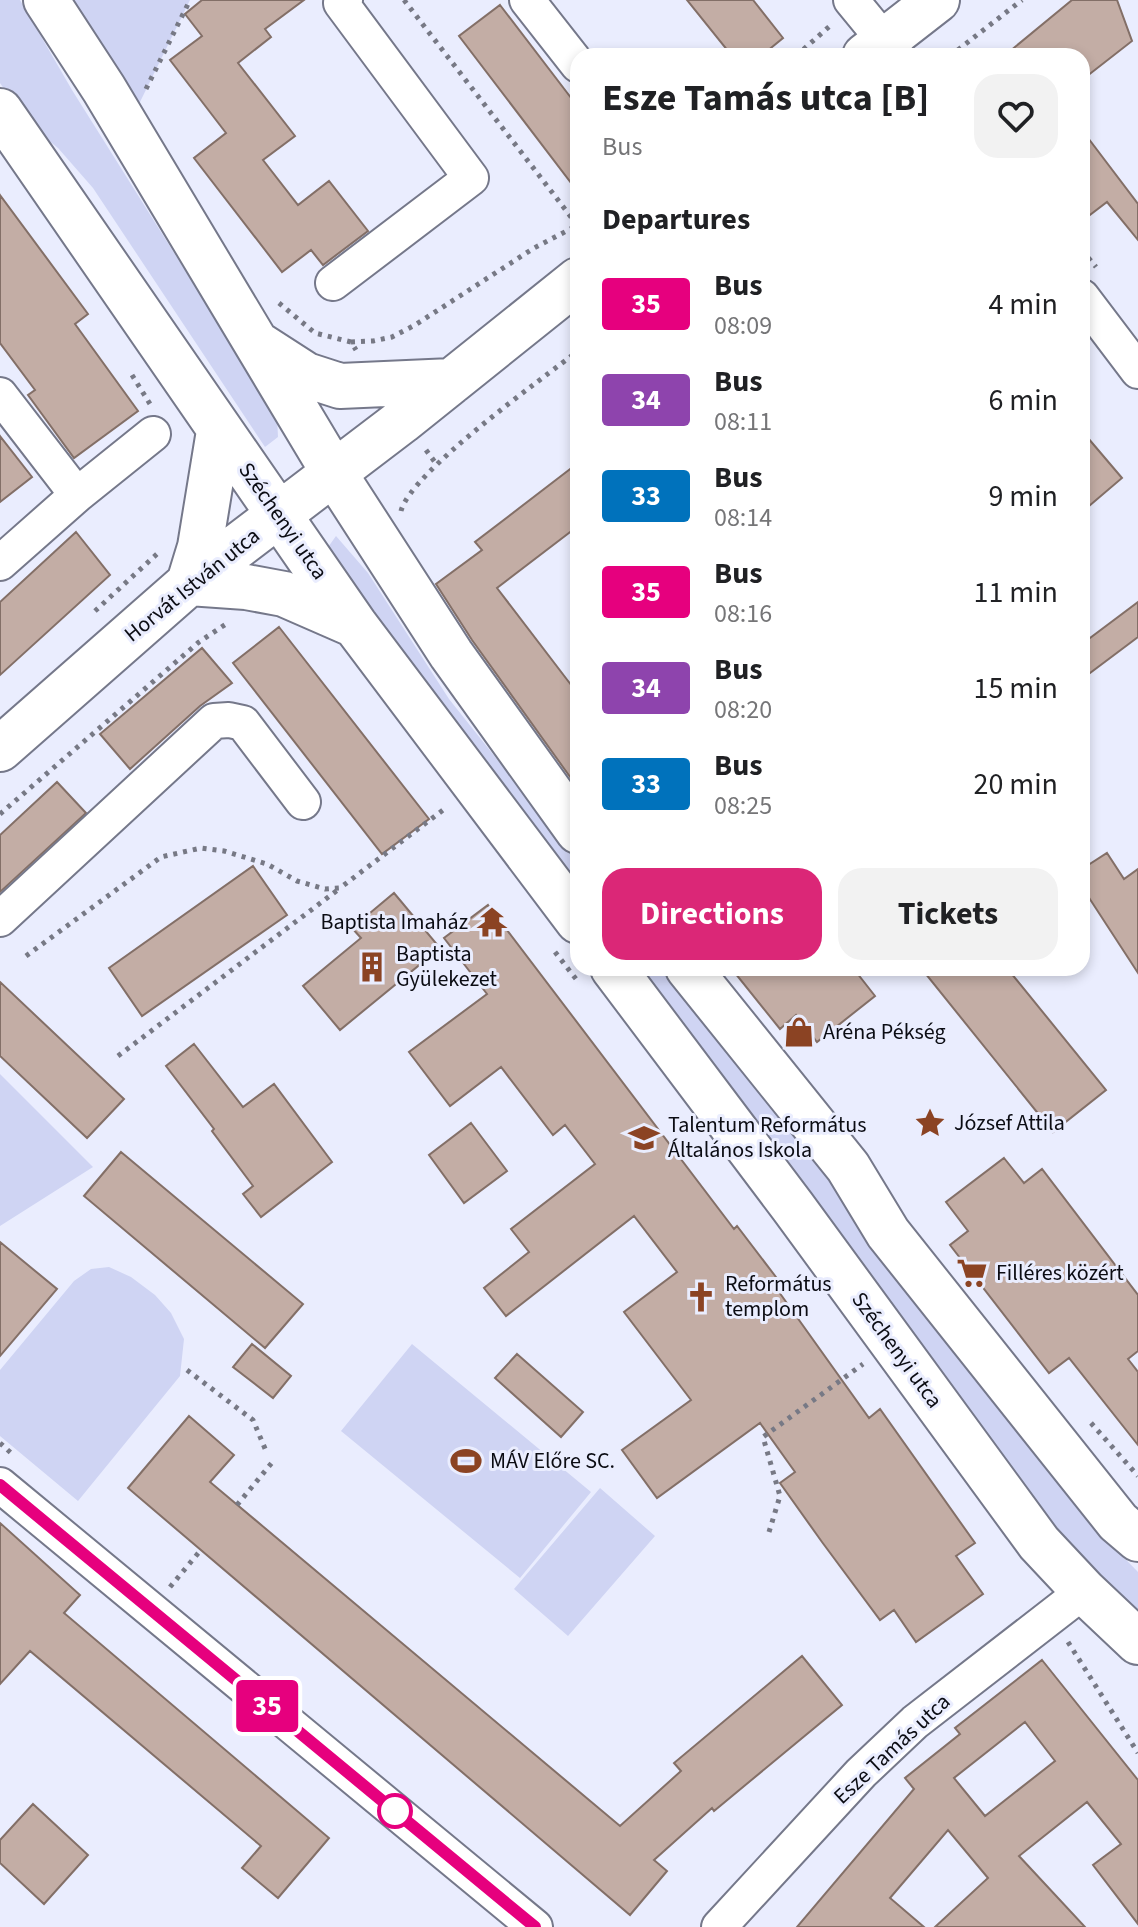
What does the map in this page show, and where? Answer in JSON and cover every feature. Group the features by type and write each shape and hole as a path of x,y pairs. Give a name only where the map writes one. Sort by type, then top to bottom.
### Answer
{"main road":[{"path":"46,0 104,89 334,473 451,654 570,821"},
{"path":"885,48 937,0"},
{"name":"Széchenyi utca","path":"0,111 355,625 562,932"},
{"name":"Horvát István utca","path":"0,749 189,583 570,286"},
{"path":"259,344 306,375 340,386 452,381"},
{"path":"219,431 200,547 189,583 246,587 284,594 355,625"},
{"path":"694,976 848,1167 888,1233 1118,1522 1138,1539"},
{"name":"Széchenyi utca","path":"599,979 877,1356 1039,1543 1068,1604 1138,1642"}],"street":[{"path":"333,283 471,178 341,3 345,0"},
{"path":"527,0 570,55"},
{"path":"842,10 879,48"},
{"path":"1090,308 1138,371"},
{"path":"0,395 77,495"},
{"path":"0,563 153,434"},
{"path":"0,919 214,721 243,723 303,802"},
{"path":"0,1485 535,1927"},
{"name":"Esze Tamás utca","path":"719,1927 861,1773 915,1722 1068,1604"}],"path":[{"path":"145,91 190,0"},
{"path":"404,0 570,216"},
{"path":"960,48 1022,0"},
{"path":"806,48 827,31 842,10"},
{"path":"401,516 402,506 463,441 570,357"},
{"path":"93,613 162,549"},
{"path":"0,814 199,642 226,624 240,619"},
{"path":"118,1056 443,810 452,822"},
{"path":"26,956 161,857 201,848 224,851 267,864 297,881 325,889 340,888"},
{"path":"851,1354 877,1356"},
{"path":"769,1532 780,1496 763,1437 877,1356"},
{"path":"187,1370 253,1420 266,1451"},
{"path":"237,1505 275,1459"},
{"path":"169,1588 200,1551"},
{"path":"1068,1604 1138,1753"}],"shaded area":[{"path":"0,0 20,0 72,90 277,417 278,437 265,447 93,188 58,148 27,123 0,83"},
{"path":"68,0 190,0 139,104 111,68"},
{"path":"336,536 368,573 449,699 570,851 570,877 326,550"},
{"path":"644,976 670,976 955,1334 1088,1521 1138,1572 1138,1612 1076,1553 852,1261"},
{"path":"0,1074 93,1167 0,1226"},
{"path":"109,1267 131,1277 155,1295 171,1313 184,1339 180,1376 78,1501 0,1436 0,1370 74,1281 91,1269"},
{"name":"MÁV Előre SC.","path":"412,1344 591,1492 520,1578 341,1431"},
{"path":"600,1488 655,1536 568,1636 514,1589"}],"building":[{"path":"202,0 304,0 265,29 271,37 238,63 295,136 263,160 298,205 329,181 368,231 323,265 311,250 282,272 194,158 226,133 170,60 202,36 185,14"},
{"path":"687,0 753,0 783,38 771,48 726,48"},
{"path":"1072,0 1117,0 1132,41 1090,74 1090,48 1014,48"},
{"path":"500,5 570,97 570,182 459,36"},
{"path":"1090,141 1138,204 1138,240 1107,202 1090,215"},
{"path":"0,195 88,314 75,324 138,411 74,458 28,395 35,390 0,343"},
{"path":"0,436 32,477 0,502"},
{"path":"1090,440 1122,478 1090,505"},
{"path":"570,469 570,532 497,588 570,684 570,777 436,584 482,550 475,542"},
{"path":"76,532 110,575 0,675 0,602"},
{"path":"1138,602 1138,637 1090,673 1090,638"},
{"path":"279,627 429,819 382,854 233,663"},
{"path":"202,648 232,683 200,706 130,769 100,734"},
{"path":"57,782 86,813 0,892 0,835"},
{"path":"1107,853 1124,879 1138,869 1138,973 1090,899 1090,864"},
{"path":"253,866 287,915 142,1016 109,968"},
{"name":"Baptista Gyülekezet","path":"394,893 440,948 340,1030 303,986 361,938 352,928"},
{"path":"488,905 734,1229 737,1226 779,1281 774,1285 869,1418 880,1409 975,1543 956,1556 983,1594 916,1642 894,1610 880,1620 822,1542 780,1483 795,1472 760,1423 657,1498 622,1450 691,1400 624,1312 677,1272 634,1216 506,1316 484,1288 529,1252 511,1229 595,1164 565,1125 553,1135 501,1067 450,1106 409,1052 487,994 444,938"},
{"path":"737,976 859,976 875,996 817,1042 796,1015 780,1029"},
{"path":"927,976 1013,976 1106,1090 1053,1132"},
{"path":"0,982 124,1099 87,1138 0,1056"},
{"path":"194,1044 243,1107 274,1084 332,1162 261,1217 243,1194 253,1186 166,1066"},
{"path":"471,1123 507,1171 464,1203 429,1155"},
{"path":"121,1152 303,1304 265,1348 84,1196"},
{"path":"1004,1158 1024,1183 1042,1169 1138,1295 1138,1351 1128,1359 1138,1372 1138,1445 1069,1358 1049,1373 950,1245 968,1231 946,1202"},
{"path":"0,1242 57,1289 0,1356"},
{"path":"252,1344 291,1376 273,1398 233,1367"},
{"path":"517,1354 583,1412 561,1437 495,1378"},
{"path":"189,1416 234,1455 210,1482 620,1826 681,1771 674,1763 802,1656 842,1705 714,1811 712,1808 654,1860 667,1871 630,1915 128,1488"},
{"path":"0,1523 80,1595 64,1613 329,1838 278,1898 242,1868 261,1846 30,1651 0,1684"},
{"path":"1042,1660 1138,1780 1138,1924 1093,1865 1121,1844 1087,1802 1019,1856 1085,1927 935,1927 988,1878 948,1830 890,1898 924,1927 797,1927 914,1789 905,1778 960,1734 955,1728","holes":["1025,1722 1055,1761 985,1816 954,1778"]},
{"path":"33,1804 88,1855 44,1904 0,1863 0,1840"}],"bus line":[{"name":"35","path":"0,1485 535,1927"}],"place":[{"name":"Baptista Imaház","path":"492,922"},
{"name":"Baptista Gyülekezet","path":"372,967"},
{"name":"Aréna Pékség","path":"799,1032"},
{"name":"József Attila","path":"930,1123"},
{"name":"Talentum Református Általános Iskola","path":"644,1138"},
{"name":"Filléres közért","path":"972,1273"},
{"name":"Református templom","path":"701,1297"},
{"name":"MÁV Előre SC.","path":"466,1461"}]}
